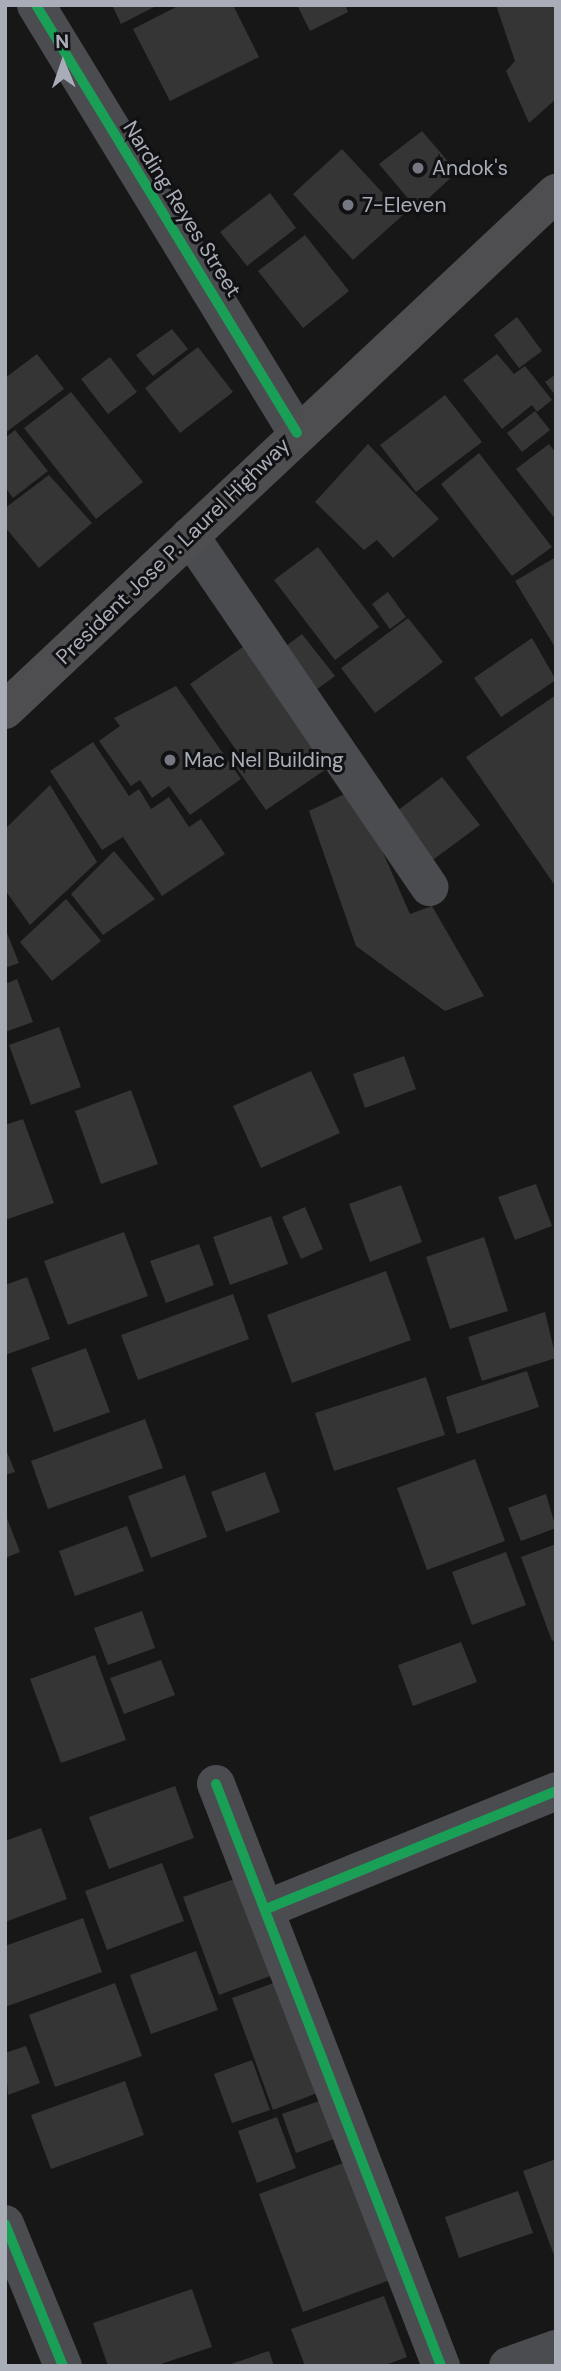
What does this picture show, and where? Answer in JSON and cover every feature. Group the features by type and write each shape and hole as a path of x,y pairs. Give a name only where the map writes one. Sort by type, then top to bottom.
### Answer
{"highway":[{"name":"President Jose P. Laurel Highway","path":"5,710 297,433 556,193"}],"street":[{"name":"Narding Reyes Street","path":"36,5 297,433"},
{"path":"190,536 429,887"},
{"path":"216,1784 441,2366"},
{"path":"266,1909 556,1791"},
{"path":"5,2224 63,2366"},
{"path":"508,2366 556,2349"}],"building":[{"path":"112,5 158,5 121,24"},
{"path":"180,5 233,5 259,57 170,101 133,29"},
{"path":"297,5 345,5 348,12 310,31"},
{"path":"496,5 556,5 556,99 529,123 506,71 515,61"},
{"name":"Andok's","path":"422,131 457,172 417,209 379,164"},
{"name":"7-Eleven","path":"342,149 403,215 353,260 293,194"},
{"path":"270,193 296,228 247,266 220,232"},
{"path":"305,235 349,291 303,328 258,271"},
{"path":"517,317 542,351 519,368 494,335"},
{"path":"172,329 188,349 153,376 136,355"},
{"path":"198,347 233,392 180,433 145,388"},
{"path":"37,354 64,389 5,433 5,378"},
{"path":"497,354 514,374 525,366 552,400 537,412 532,405 502,429 463,380"},
{"path":"110,357 137,392 108,414 81,379"},
{"path":"556,374 556,396 545,382"},
{"path":"71,392 143,482 96,519 24,428"},
{"path":"445,395 482,442 416,492 380,445"},
{"path":"535,411 550,430 522,452 507,433"},
{"path":"15,430 48,471 13,498 5,487 5,438"},
{"path":"368,444 439,519 393,558 377,540 364,550 315,502"},
{"path":"549,444 556,453 556,520 516,469"},
{"path":"479,453 552,547 512,576 441,484"},
{"path":"49,475 92,523 39,568 5,527 5,508"},
{"path":"318,547 379,627 335,660 274,580"},
{"path":"556,557 556,649 515,581"},
{"path":"388,592 406,617 390,629 372,604"},
{"path":"408,618 443,662 375,713 341,668"},
{"path":"302,634 335,676 312,693 279,651"},
{"path":"532,638 556,680 501,717 474,678"},
{"path":"250,642 328,768 266,810 235,766 243,760 190,684"},
{"name":"Mac Nel Building","path":"176,686 241,779 190,815 169,786 152,798 140,780 131,786 99,741 120,726 114,718"},
{"path":"556,695 556,887 466,757"},
{"path":"93,742 129,796 139,789 151,809 169,797 189,827 201,819 225,854 162,896 123,837 102,850 50,771"},
{"path":"442,777 480,825 430,862 393,814"},
{"path":"50,785 97,862 30,925 5,890 5,829"},
{"path":"355,789 410,914 432,906 484,996 445,1011 356,946 309,811"},
{"path":"114,851 155,899 103,935 71,894"},
{"path":"66,899 101,941 52,981 20,942"},
{"path":"5,928 19,963 5,968"},
{"path":"17,979 33,1022 5,1032 5,984"},
{"path":"59,1027 81,1087 31,1105 9,1045"},
{"path":"404,1056 416,1089 365,1108 353,1074"},
{"path":"311,1071 340,1133 261,1168 233,1106"},
{"path":"131,1090 158,1164 101,1184 75,1111"},
{"path":"23,1119 54,1203 5,1220 5,1125"},
{"path":"536,1184 552,1226 515,1240 498,1197"},
{"path":"401,1185 422,1242 370,1262 349,1204"},
{"path":"305,1207 323,1249 301,1259 282,1217"},
{"path":"271,1216 288,1264 230,1285 213,1237"},
{"path":"124,1232 148,1296 68,1325 44,1261"},
{"path":"484,1237 508,1311 450,1329 426,1257"},
{"path":"199,1244 214,1285 166,1303 150,1261"},
{"path":"386,1271 411,1340 292,1383 267,1315"},
{"path":"27,1277 50,1339 5,1355 5,1285"},
{"path":"233,1294 249,1339 138,1380 121,1335"},
{"path":"545,1312 556,1358 482,1381 468,1337"},
{"path":"86,1348 110,1412 54,1432 31,1368"},
{"path":"527,1371 539,1407 457,1434 446,1397"},
{"path":"426,1377 445,1435 334,1471 315,1413"},
{"path":"145,1419 163,1468 48,1509 31,1461"},
{"path":"5,1447 15,1472 5,1475"},
{"path":"475,1459 505,1541 427,1570 397,1488"},
{"path":"265,1472 280,1512 226,1532 211,1492"},
{"path":"185,1475 207,1537 151,1558 128,1496"},
{"path":"546,1494 556,1528 521,1541 508,1508"},
{"path":"5,1513 20,1552 5,1558"},
{"path":"127,1526 144,1571 75,1596 59,1551"},
{"path":"556,1544 556,1639 552,1641 521,1557"},
{"path":"506,1552 526,1605 472,1625 452,1572"},
{"path":"142,1611 155,1648 108,1665 94,1628"},
{"path":"461,1642 477,1682 413,1706 398,1665"},
{"path":"95,1655 126,1740 61,1763 30,1679"},
{"path":"161,1660 175,1695 124,1714 110,1678"},
{"path":"175,1786 194,1838 109,1869 89,1817"},
{"path":"41,1828 67,1899 5,1922 5,1841"},
{"path":"162,1863 184,1921 107,1950 85,1891"},
{"path":"240,1877 276,1974 219,1995 183,1897"},
{"path":"83,1918 102,1972 5,2007 5,1946"},
{"path":"196,1951 218,2010 151,2034 130,1975"},
{"path":"285,1979 325,2090 273,2110 232,1998"},
{"path":"115,1983 142,2056 55,2087 29,2015"},
{"path":"26,2046 40,2083 8,2095 5,2053"},
{"path":"252,2060 270,2110 232,2123 214,2074"},
{"path":"125,2081 144,2135 51,2169 31,2115"},
{"path":"328,2098 342,2136 296,2153 282,2114"},
{"path":"277,2117 296,2168 257,2183 238,2131"},
{"path":"556,2159 556,2258 555,2258 523,2171"},
{"path":"346,2162 390,2280 303,2312 259,2194"},
{"path":"518,2191 533,2233 459,2258 445,2217"},
{"path":"192,2289 212,2347 155,2366 108,2366 93,2323"},
{"path":"384,2296 407,2357 383,2366 305,2366 291,2329"},
{"path":"269,2351 274,2366 228,2366 228,2365"}],"cycle path":[{"path":"36,5 297,433"},
{"path":"216,1784 441,2366"},
{"path":"266,1909 556,1791"},
{"path":"5,2224 63,2366"}],"place":[{"name":"Andok's","path":"418,168"},
{"name":"7-Eleven","path":"348,205"},
{"name":"Mac Nel Building","path":"170,760"}]}
